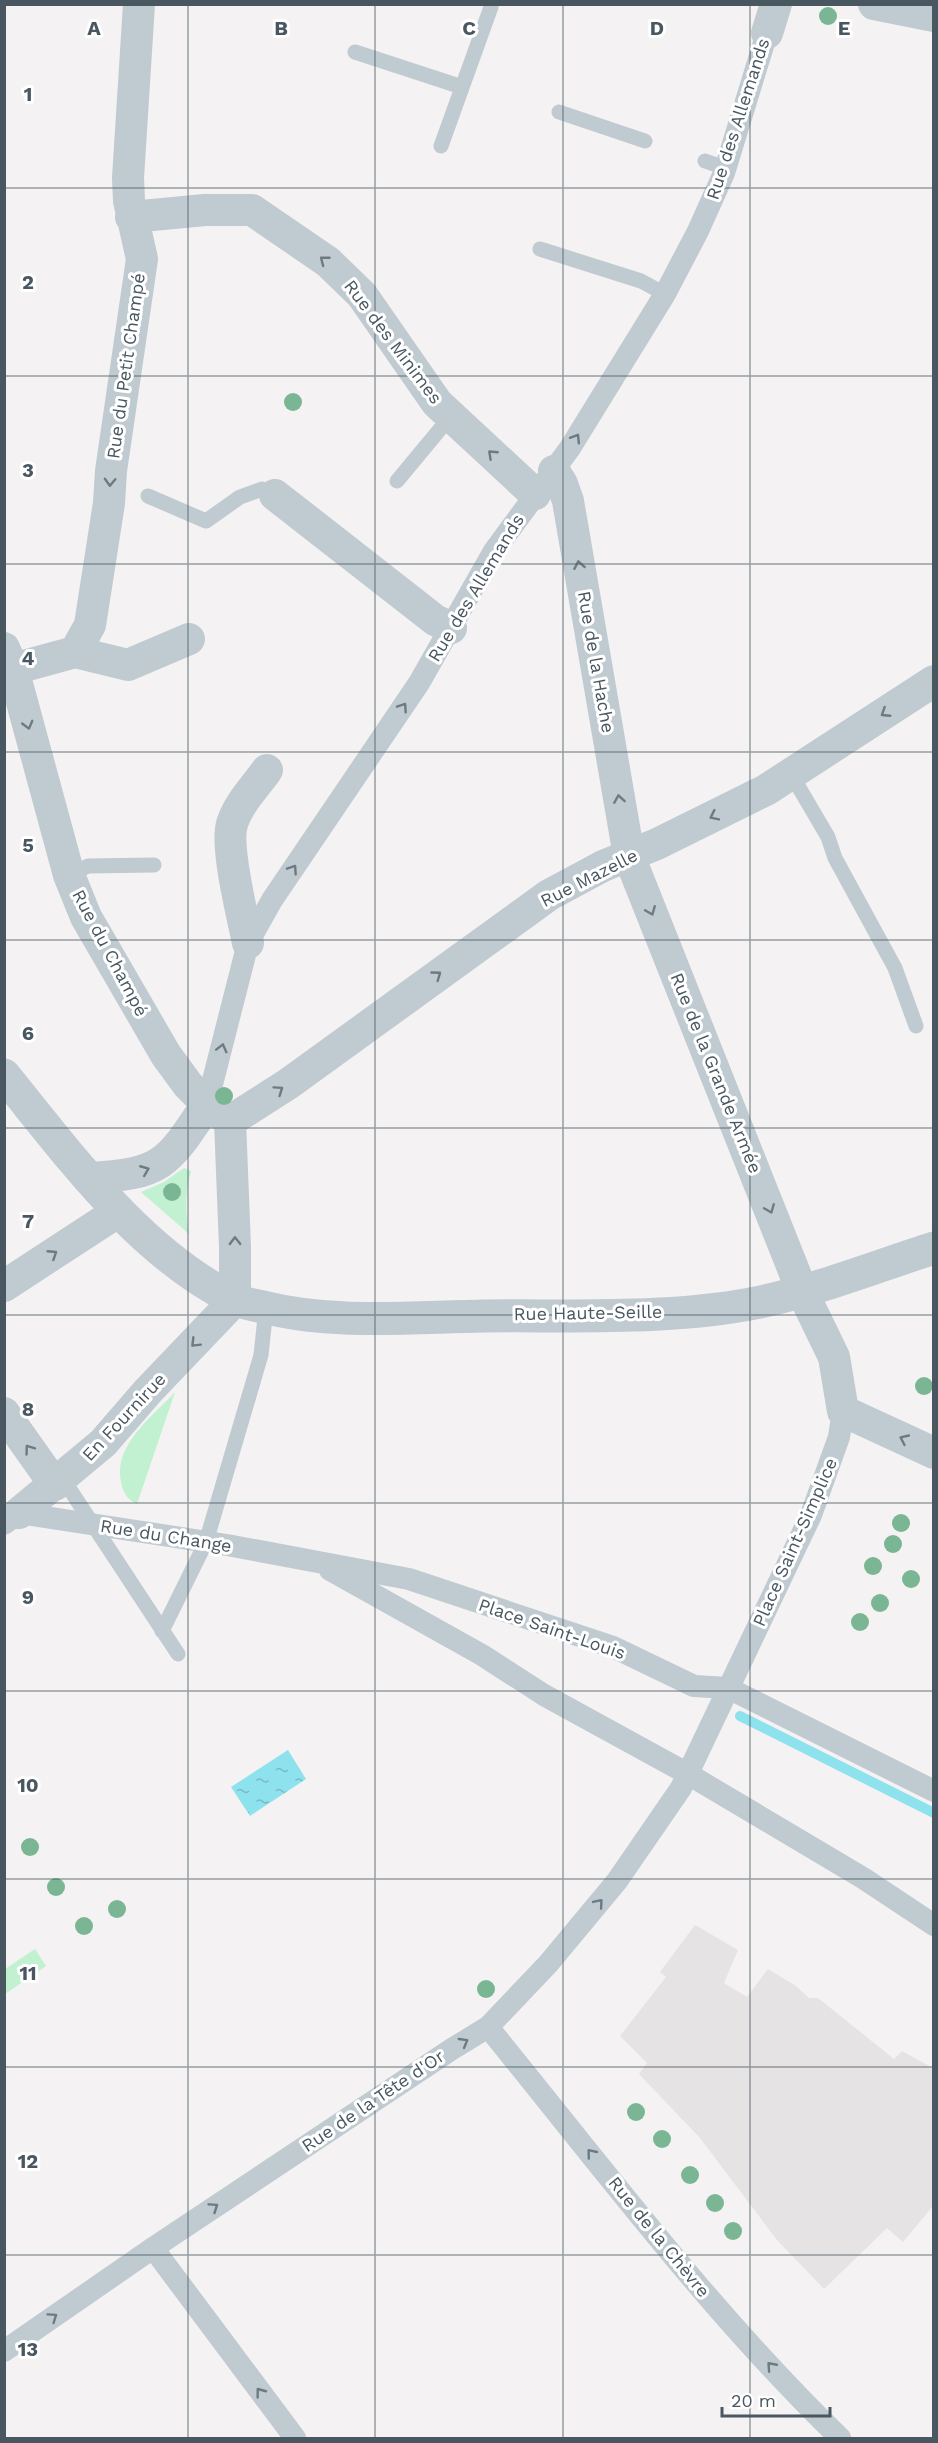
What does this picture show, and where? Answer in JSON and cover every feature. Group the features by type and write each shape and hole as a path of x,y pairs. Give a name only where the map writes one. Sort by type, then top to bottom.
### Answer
{"street":[{"name":"Rue du Petit Champé","path":"75,652 90,625 110,503 111,471 142,259 131,217 128,178 139,4"},
{"path":"874,4 933,16"},
{"name":"Rue des Allemands","path":"218,1112 248,943 272,900 419,683 494,551 545,482 665,294 698,231 715,165 771,19"},
{"name":"Rue des Minimes","path":"131,217 205,210 252,210 328,262 362,295 437,403 451,416 545,482"},
{"name":"Rue de la Hache","path":"545,482 562,484 568,501 629,856"},
{"path":"275,495 435,620 451,628"},
{"path":"9,658 75,652 128,665 189,639"},
{"name":"Rue du Champé","path":"9,658 69,875 86,917 166,1055 188,1085 218,1112"},
{"name":"Rue Mazelle","path":"218,1112 288,1084 549,895 603,866 629,856 766,790 933,681"},
{"path":"248,943 232,856 231,826 240,807 267,770"},
{"name":"Rue de la Grande Armée","path":"629,856 802,1291"},
{"path":"4,1075 88,1178 119,1211 173,1260 250,1304"},
{"path":"88,1178 135,1174 160,1163 218,1112"},
{"path":"218,1112 236,1247 250,1304"},
{"path":"4,1286 119,1211"},
{"name":"Rue Haute-Seille","path":"250,1304 283,1312 348,1317 645,1313 739,1305 802,1291 933,1248"},
{"name":"Place Saint-Simplice","path":"728,1688 811,1515 839,1437 843,1412 834,1358 802,1291"},
{"name":"En Fournirue","path":"12,1519 103,1443 148,1391 250,1304"},
{"path":"843,1412 933,1453"},
{"path":"4,1413 15,1431 59,1482"},
{"name":"Rue du Change","path":"12,1519 93,1525 206,1542 312,1560 409,1580"},
{"name":"Rue du Change","path":"312,1560 482,1655 684,1781"},
{"name":"Place Saint-Louis","path":"409,1580 613,1647 694,1686 728,1688 933,1791"},
{"path":"728,1688 684,1781 863,1878 933,1925"},
{"name":"Rue de la Tête d'Or","path":"4,2351 153,2248 488,2027 548,1964 617,1881 684,1781"},
{"name":"Rue de la Chèvre","path":"488,2027 715,2305 840,2439"},
{"path":"153,2248 295,2439"}],"lane":[{"path":"441,146 491,7"},
{"path":"355,52 462,87"},
{"path":"559,112 645,141"},
{"path":"540,249 641,281 665,294"},
{"path":"396,481 451,416"},
{"path":"148,496 206,521 240,497 262,489 275,495"},
{"path":"791,774 828,837 836,858 895,968 916,1026"},
{"path":"69,875 88,866 154,865"},
{"path":"162,1631 206,1542 261,1355 250,1304"},
{"path":"59,1482 93,1525 178,1654"}],"shaded area":[{"path":"695,1925 738,1950 724,1983 747,1997 768,1969 796,1986 809,1998 818,1998 894,2059 902,2051 933,2068 933,2206 903,2242 887,2228 824,2289 777,2240 700,2138 639,2074 647,2063 620,2036 666,1977 660,1972"}],"green space":[{"path":"184,1168 191,1171 186,1202 189,1234 141,1192 164,1182"},
{"path":"175,1392 137,1504 129,1498 122,1486 120,1468 123,1456 137,1432"},
{"path":"35,1949 46,1966 5,1994 5,1969"}],"water":[{"path":"288,1750 306,1779 250,1816 231,1787"}],"waterway":[{"path":"740,1716 934,1813"}]}
